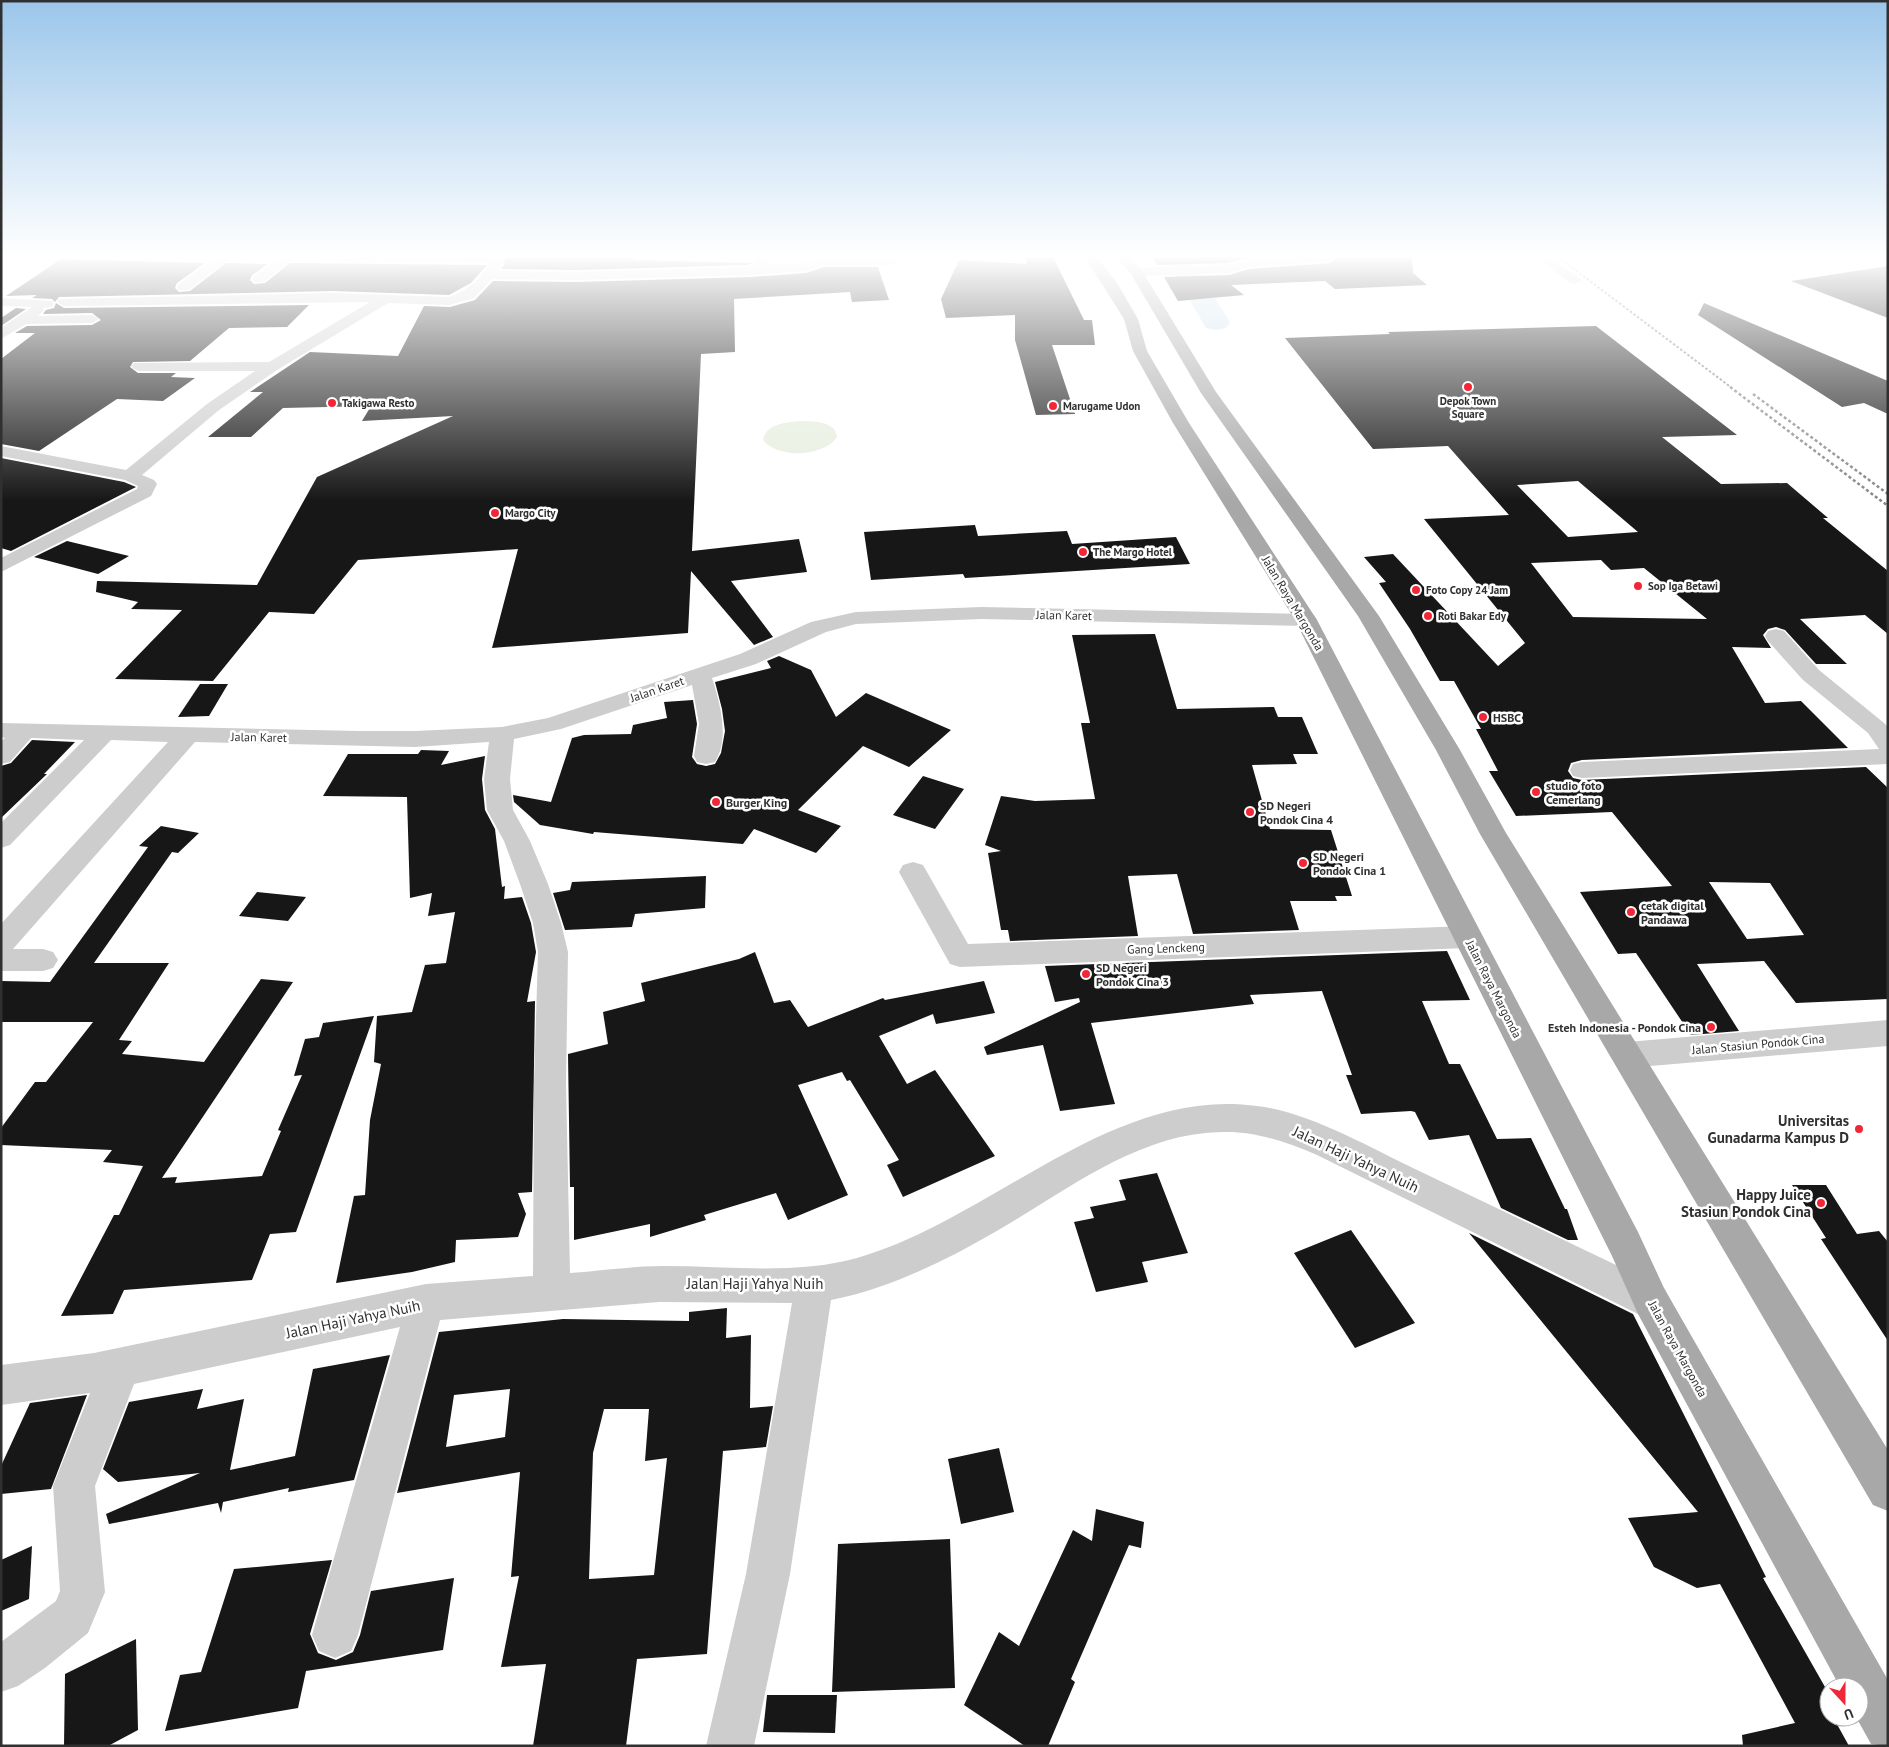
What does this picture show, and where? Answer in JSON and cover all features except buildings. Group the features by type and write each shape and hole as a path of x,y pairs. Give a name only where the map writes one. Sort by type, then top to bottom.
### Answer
{"main road":[{"name":"Jalan Raya Margonda","path":"1136,339 1140,351 1181,423 1306,620 1625,1244 1651,1301 1888,1727"},
{"path":"1176,339 1209,393 1368,616 1448,750 1493,834 1888,1490"}],"street":[{"path":"130,476 213,407 272,367 320,339"},
{"path":"139,366 272,367"},
{"path":"1,451 130,476 148,484 145,492 1,566"},
{"name":"Jalan Karet","path":"1,730 26,729 188,735 415,739 502,734 553,724 748,659 819,627 876,616 981,613 1306,620"},
{"path":"1776,636 1812,675 1876,728 1888,744"},
{"path":"700,675 711,712 712,730 706,756"},
{"path":"1,756 26,729"},
{"path":"1,839 105,732"},
{"path":"502,734 497,779 500,810 517,841 534,884 547,923 553,952 550,1084 552,1291"},
{"path":"1,943 188,735"},
{"path":"1582,770 1888,756"},
{"name":"Gang Lenckeng","path":"913,872 960,956 1468,937"},
{"path":"1,960 43,960"},
{"name":"Jalan Stasiun Pondok Cina","path":"1627,1055 1888,1032"},
{"name":"Jalan Haji Yahya Nuih","path":"1,1386 94,1373 426,1303 552,1291 659,1284 814,1285 839,1282 901,1260 981,1221 1046,1182 1112,1147 1163,1128 1198,1120 1227,1118 1257,1120 1287,1127 1330,1144 1651,1301"},
{"path":"730,1746 747,1682 760,1616 814,1285"},
{"path":"335,1635 426,1303"},
{"path":"1,1668 29,1652 72,1617 83,1592 74,1486 121,1366"}],"green space":[{"path":"800,421 828,425 836,432 837,437 831,444 822,449 800,453 789,453 779,450 763,440 768,430 772,427 783,423"}],"railway":[{"path":"1666,339 1732,388"},
{"path":"1730,387 1888,506"},
{"path":"1753,394 1888,494"}],"place":[{"name":"Depok Town Square","path":"1468,387"},
{"name":"Takigawa Resto","path":"332,403"},
{"name":"Marugame Udon","path":"1053,406"},
{"name":"Margo City","path":"495,513"},
{"name":"The Margo Hotel","path":"1083,552"},
{"name":"Sop Iga Betawi","path":"1638,586"},
{"name":"Foto Copy 24 Jam","path":"1416,590"},
{"name":"Roti Bakar Edy","path":"1428,616"},
{"name":"HSBC","path":"1483,717"},
{"name":"studio foto Cemerlang","path":"1536,792"},
{"name":"Burger King","path":"716,802"},
{"name":"SD Negeri Pondok Cina 4","path":"1250,812"},
{"name":"SD Negeri Pondok Cina 1","path":"1303,863"},
{"name":"cetak digital Pandawa","path":"1631,912"},
{"name":"SD Negeri Pondok Cina 3","path":"1086,974"},
{"name":"Esteh Indonesia - Pondok Cina","path":"1711,1027"},
{"name":"Universitas Gunadarma Kampus D","path":"1859,1129"},
{"name":"Happy Juice Stasiun Pondok Cina","path":"1821,1203"}]}
